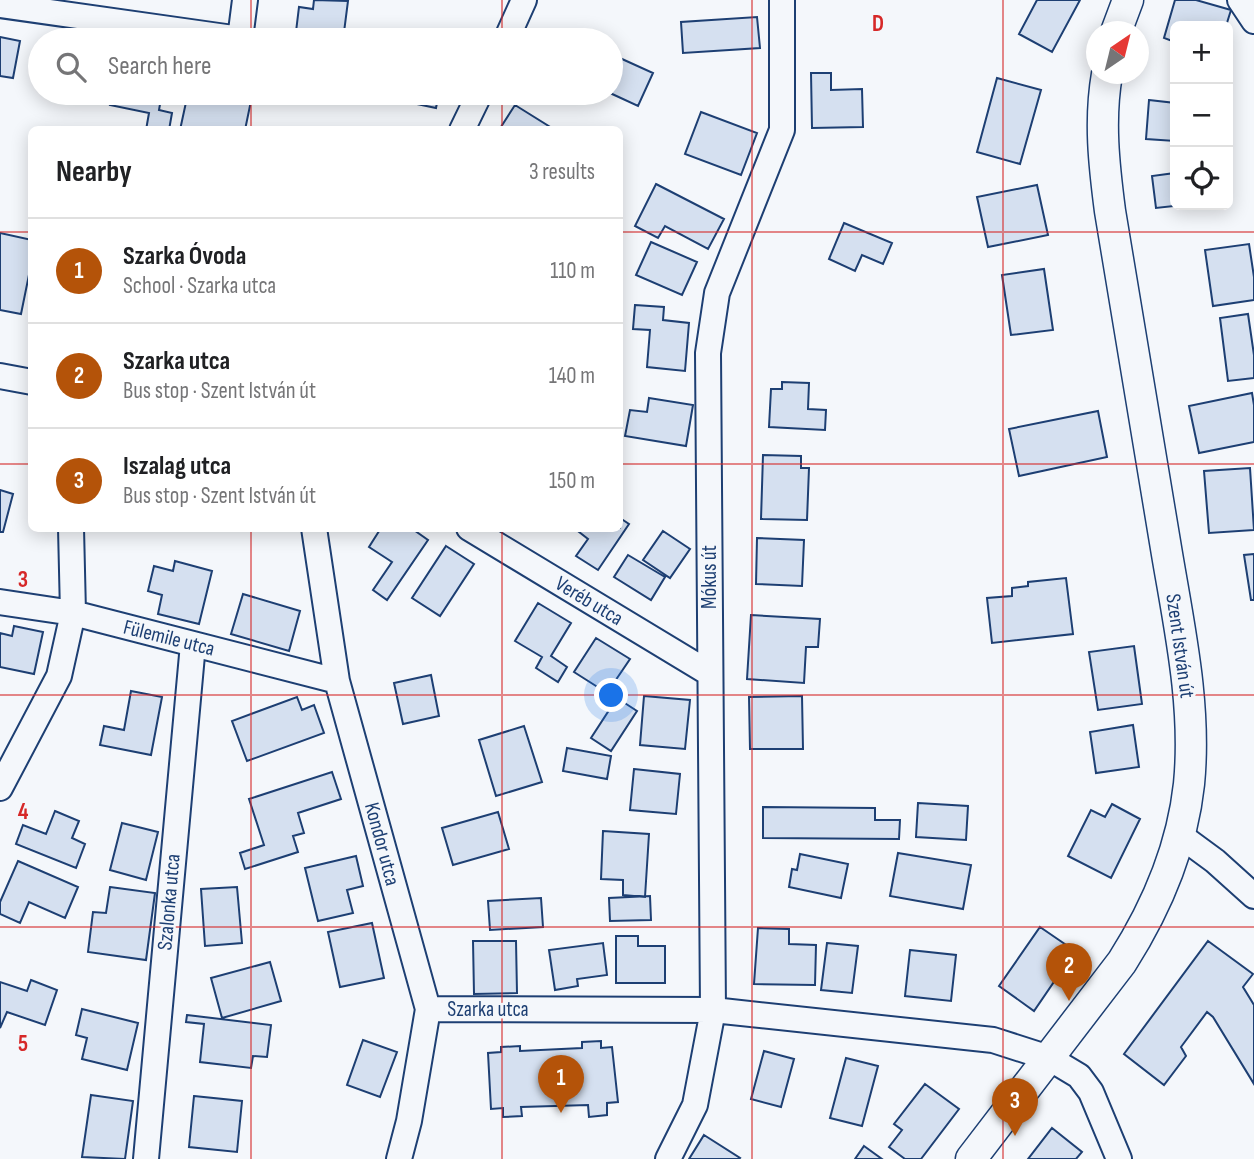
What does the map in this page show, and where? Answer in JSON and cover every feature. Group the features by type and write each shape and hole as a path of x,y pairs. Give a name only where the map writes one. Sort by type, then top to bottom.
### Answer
{"street":[{"path":"241,28 245,0"},
{"path":"511,28 524,0"},
{"name":"Mókus út","path":"668,1159 695,1105 713,1010 708,353 717,293 782,130 782,0"},
{"path":"1120,21 1128,0"},
{"path":"1240,0 1254,21"},
{"path":"0,5 162,28"},
{"name":"Szent István út","path":"971,1159 1122,962 1145,927 1164,886 1181,836 1189,783 1189,690 1110,211 1103,154 1105,84"},
{"path":"464,126 474,105"},
{"path":"0,376 28,381"},
{"path":"0,788 59,676 74,614 71,532"},
{"name":"Kondor utca","path":"315,532 337,681 428,1009 410,1121 399,1159"},
{"name":"Veréb utca","path":"476,532 709,673"},
{"name":"Fülemile utca","path":"0,601 74,614 337,681"},
{"name":"Szalonka utca","path":"146,1159 193,644"},
{"path":"1181,836 1215,861 1254,896"},
{"name":"Szarka utca","path":"428,1009 713,1010 993,1040 1049,1058 1079,1076 1091,1092 1119,1159"}],"building":[{"path":"314,0 348,1 345,28 296,28 299,7 313,9"},
{"path":"1037,0 1080,0 1052,52 1019,34"},
{"path":"1175,0 1196,0 1231,10 1228,21 1170,21 1170,40 1164,38"},
{"path":"757,17 760,48 683,53 681,22"},
{"path":"0,37 20,41 13,78 0,76"},
{"path":"623,59 653,73 638,106 623,99"},
{"path":"811,73 831,73 831,90 862,89 863,127 812,128"},
{"path":"997,78 1041,90 1020,164 977,152"},
{"path":"1149,100 1170,102 1170,141 1146,139"},
{"path":"110,105 160,105 159,110 172,113 170,126 147,126 149,113"},
{"path":"185,105 250,105 246,126 181,126"},
{"path":"515,105 549,126 502,126"},
{"path":"701,112 757,133 741,175 685,154"},
{"path":"1170,174 1170,206 1156,208 1152,176"},
{"path":"656,184 724,219 708,249 665,226 658,238 635,226"},
{"path":"1037,185 1048,235 988,247 977,197"},
{"path":"844,223 892,243 883,264 862,255 855,271 829,259"},
{"path":"0,233 28,239 28,280 21,314 0,310"},
{"path":"651,242 697,262 682,295 636,275"},
{"path":"1249,244 1254,300 1213,306 1205,250"},
{"path":"1044,269 1053,330 1011,335 1002,275"},
{"path":"635,305 664,307 663,320 689,323 685,371 647,367 650,330 633,329"},
{"path":"1248,314 1254,355 1254,378 1228,381 1220,318"},
{"path":"782,382 809,383 808,409 826,410 825,430 769,427 771,389 782,389"},
{"path":"1252,393 1254,442 1199,453 1189,406"},
{"path":"649,398 693,405 686,446 625,436 630,410 647,412"},
{"path":"1098,411 1107,457 1019,476 1009,429"},
{"path":"763,455 801,456 801,468 809,468 807,520 761,519"},
{"path":"1250,468 1254,530 1209,533 1204,471"},
{"path":"0,490 13,494 3,532 0,532"},
{"path":"623,520 629,524 598,570 576,556 588,539 579,532 623,532"},
{"path":"663,531 690,549 670,578 643,560"},
{"path":"378,532 417,532 428,540 387,600 373,590 392,562 369,547"},
{"path":"757,538 804,540 802,586 756,584"},
{"path":"446,546 474,564 440,616 412,598"},
{"path":"1254,554 1254,600 1251,600 1244,555"},
{"path":"628,555 665,577 651,600 614,577"},
{"path":"175,561 212,571 199,624 158,614 162,595 148,591 154,566 173,571"},
{"path":"1066,578 1073,634 992,643 987,598 1012,596 1012,588 1028,586 1028,582"},
{"path":"243,594 300,611 289,651 231,634"},
{"path":"538,603 571,623 551,656 567,667 558,682 536,668 542,657 515,641"},
{"path":"751,615 820,619 818,647 806,647 804,683 747,679"},
{"path":"14,626 43,632 34,674 0,667 0,633 12,636"},
{"path":"596,638 630,659 607,693 574,672"},
{"path":"1134,646 1142,704 1098,710 1089,652"},
{"path":"431,675 439,716 403,724 394,683"},
{"path":"131,691 162,697 151,755 100,745 104,726 124,730"},
{"path":"644,696 690,700 685,749 640,745"},
{"path":"802,696 803,749 750,749 749,697"},
{"path":"297,697 302,710 314,705 324,733 247,761 232,721"},
{"path":"617,698 637,711 611,751 591,738"},
{"path":"1133,725 1139,767 1096,773 1090,732"},
{"path":"524,726 542,782 496,796 479,740"},
{"path":"567,748 611,756 607,779 563,771"},
{"path":"634,769 680,774 676,814 630,810"},
{"path":"332,772 341,799 298,813 304,833 293,836 298,852 245,869 240,853 264,845 249,799"},
{"path":"918,803 968,806 966,840 916,837"},
{"path":"1112,804 1140,819 1111,878 1068,856 1091,810 1105,817"},
{"path":"763,807 875,808 875,820 900,820 899,839 763,838"},
{"path":"55,811 79,821 72,838 85,844 76,868 16,844 23,825 46,834"},
{"path":"498,812 509,849 453,865 442,828"},
{"path":"122,823 158,832 146,880 110,870"},
{"path":"603,831 649,834 645,897 623,895 623,880 601,879"},
{"path":"898,853 971,865 963,909 890,896"},
{"path":"800,854 848,864 841,898 789,887 792,869 797,870"},
{"path":"356,856 363,886 347,890 353,913 318,921 305,868"},
{"path":"18,861 78,887 65,918 29,902 20,923 0,914 0,902"},
{"path":"110,887 155,893 146,960 88,952 93,912 106,913"},
{"path":"237,887 242,943 205,946 201,889"},
{"path":"650,896 651,920 610,921 609,898"},
{"path":"541,898 543,927 490,930 488,901"},
{"path":"372,923 384,978 340,987 328,932"},
{"path":"1040,927 1075,951 1034,1011 999,986"},
{"path":"758,928 789,929 789,944 816,945 815,985 754,984"},
{"path":"616,936 638,936 638,946 665,946 665,983 616,983"},
{"path":"473,941 516,941 517,993 474,994"},
{"path":"1208,941 1253,974 1243,987 1254,1005 1254,1084 1213,1017 1207,1012 1181,1047 1186,1056 1164,1085 1124,1054"},
{"path":"603,943 607,975 577,979 578,986 555,990 549,950"},
{"path":"827,943 858,946 852,993 821,990"},
{"path":"910,950 956,955 951,1001 905,996"},
{"path":"270,962 281,1001 222,1018 211,978"},
{"path":"31,980 57,990 45,1025 7,1012 0,1028 0,982 27,991"},
{"path":"82,1009 138,1023 127,1070 82,1059 87,1038 76,1035"},
{"path":"187,1015 271,1025 267,1057 253,1056 251,1068 200,1062 204,1024 186,1022"},
{"path":"363,1040 397,1052 380,1097 347,1085"},
{"path":"601,1041 601,1048 612,1047 618,1102 607,1103 607,1115 589,1117 588,1105 521,1107 522,1116 503,1117 503,1108 491,1109 488,1053 501,1052 501,1047 520,1046 520,1051 582,1048 582,1042"},
{"path":"764,1051 794,1059 781,1107 751,1099"},
{"path":"846,1058 878,1066 862,1126 830,1118"},
{"path":"925,1084 959,1109 921,1159 905,1159 889,1147 902,1130 894,1124"},
{"path":"91,1095 133,1101 125,1159 82,1157"},
{"path":"194,1096 242,1101 237,1152 189,1147"},
{"path":"1052,1128 1082,1152 1076,1159 1028,1159"},
{"path":"704,1135 740,1158 689,1159"},
{"path":"864,1146 882,1159 855,1159"}],"place":[{"name":"Szarka utca","path":"1069,1001"},
{"name":"Szarka Óvoda","path":"561,1113"},
{"name":"Iszalag utca","path":"1015,1136"}]}
